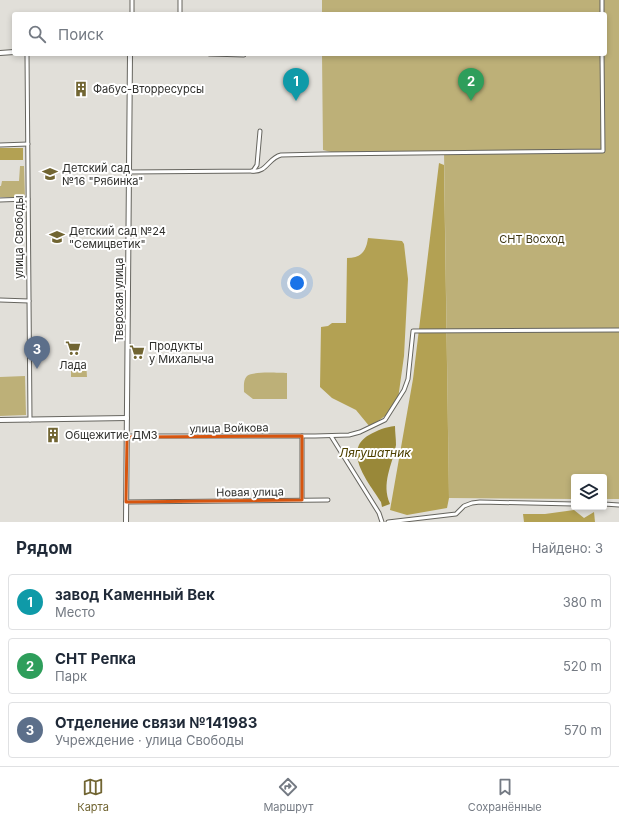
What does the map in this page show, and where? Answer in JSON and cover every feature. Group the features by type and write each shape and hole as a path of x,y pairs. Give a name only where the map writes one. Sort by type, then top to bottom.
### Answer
{"main road":[{"path":"0,53 12,52"},
{"name":"Тверская улица","path":"126,522 130,56"},
{"path":"0,420 127,418"}],"street":[{"path":"132,0 132,12"},
{"path":"180,0 180,12"},
{"path":"602,0 602,12"},
{"name":"улица Свободы","path":"27,56 30,420"},
{"path":"129,172 258,172 276,157 281,155 603,151 602,56"},
{"path":"252,171 255,170 257,165 260,131"},
{"path":"0,145 28,144"},
{"path":"0,200 28,199"},
{"path":"0,300 29,301"},
{"name":"улица Войкова","path":"127,436 349,435 360,432 385,420 404,390 408,379 413,331 619,330"},
{"path":"302,436 302,500"},
{"path":"331,436 379,513 382,522"},
{"name":"Новая улица","path":"126,502 328,500"},
{"path":"388,522 456,514 464,506 480,502 571,504"},
{"path":"607,504 619,505"}],"highlighted area":[{"path":"302,436 302,500 126,502 127,437"}],"green space":[{"name":"СНТ Восход","path":"322,0 619,0 619,499 607,499 607,474 571,474 571,499 449,498 444,151 335,153 323,150 322,56 607,56 607,12 322,12"},
{"path":"20,166 24,166 25,198 0,197 0,186 2,181 19,181"},
{"path":"71,362 86,362 87,377 71,377"},
{"path":"287,373 287,399 253,399 244,392 245,379 250,374"},
{"path":"25,376 26,415 0,416 0,377"}],"shaded area":[{"path":"0,148 23,148 23,160 0,160"},
{"path":"439,163 444,165 449,498 447,508 407,515 390,510 413,379"},
{"path":"368,238 402,241 404,244 408,279 404,356 398,399 389,413 370,427 356,410 332,398 320,387 321,327 328,326 332,323 346,323 347,258 356,257 362,253 366,247"},
{"path":"574,510 584,518 594,512 595,522 524,522 523,514 545,514"}],"water":[{"name":"Лягушатник","path":"395,426 396,445 387,482 390,504 382,507 381,502 360,468 358,450 361,442 369,435 382,429"}],"place":[{"name":"Фабус-Вторресурсы","path":"81,89"},
{"name":"завод Каменный Век","path":"296,101"},
{"name":"СНТ Репка","path":"471,101"},
{"name":"Детский сад №16 \"Рябинка\"","path":"50,174"},
{"name":"Детский сад №24 \"Семицветик\"","path":"57,237"},
{"name":"Лада","path":"73,348"},
{"name":"Продукты у Михалыча","path":"137,352"},
{"name":"Отделение связи №141983","path":"37,369"},
{"name":"Общежитие ДМЗ","path":"53,435"}]}
